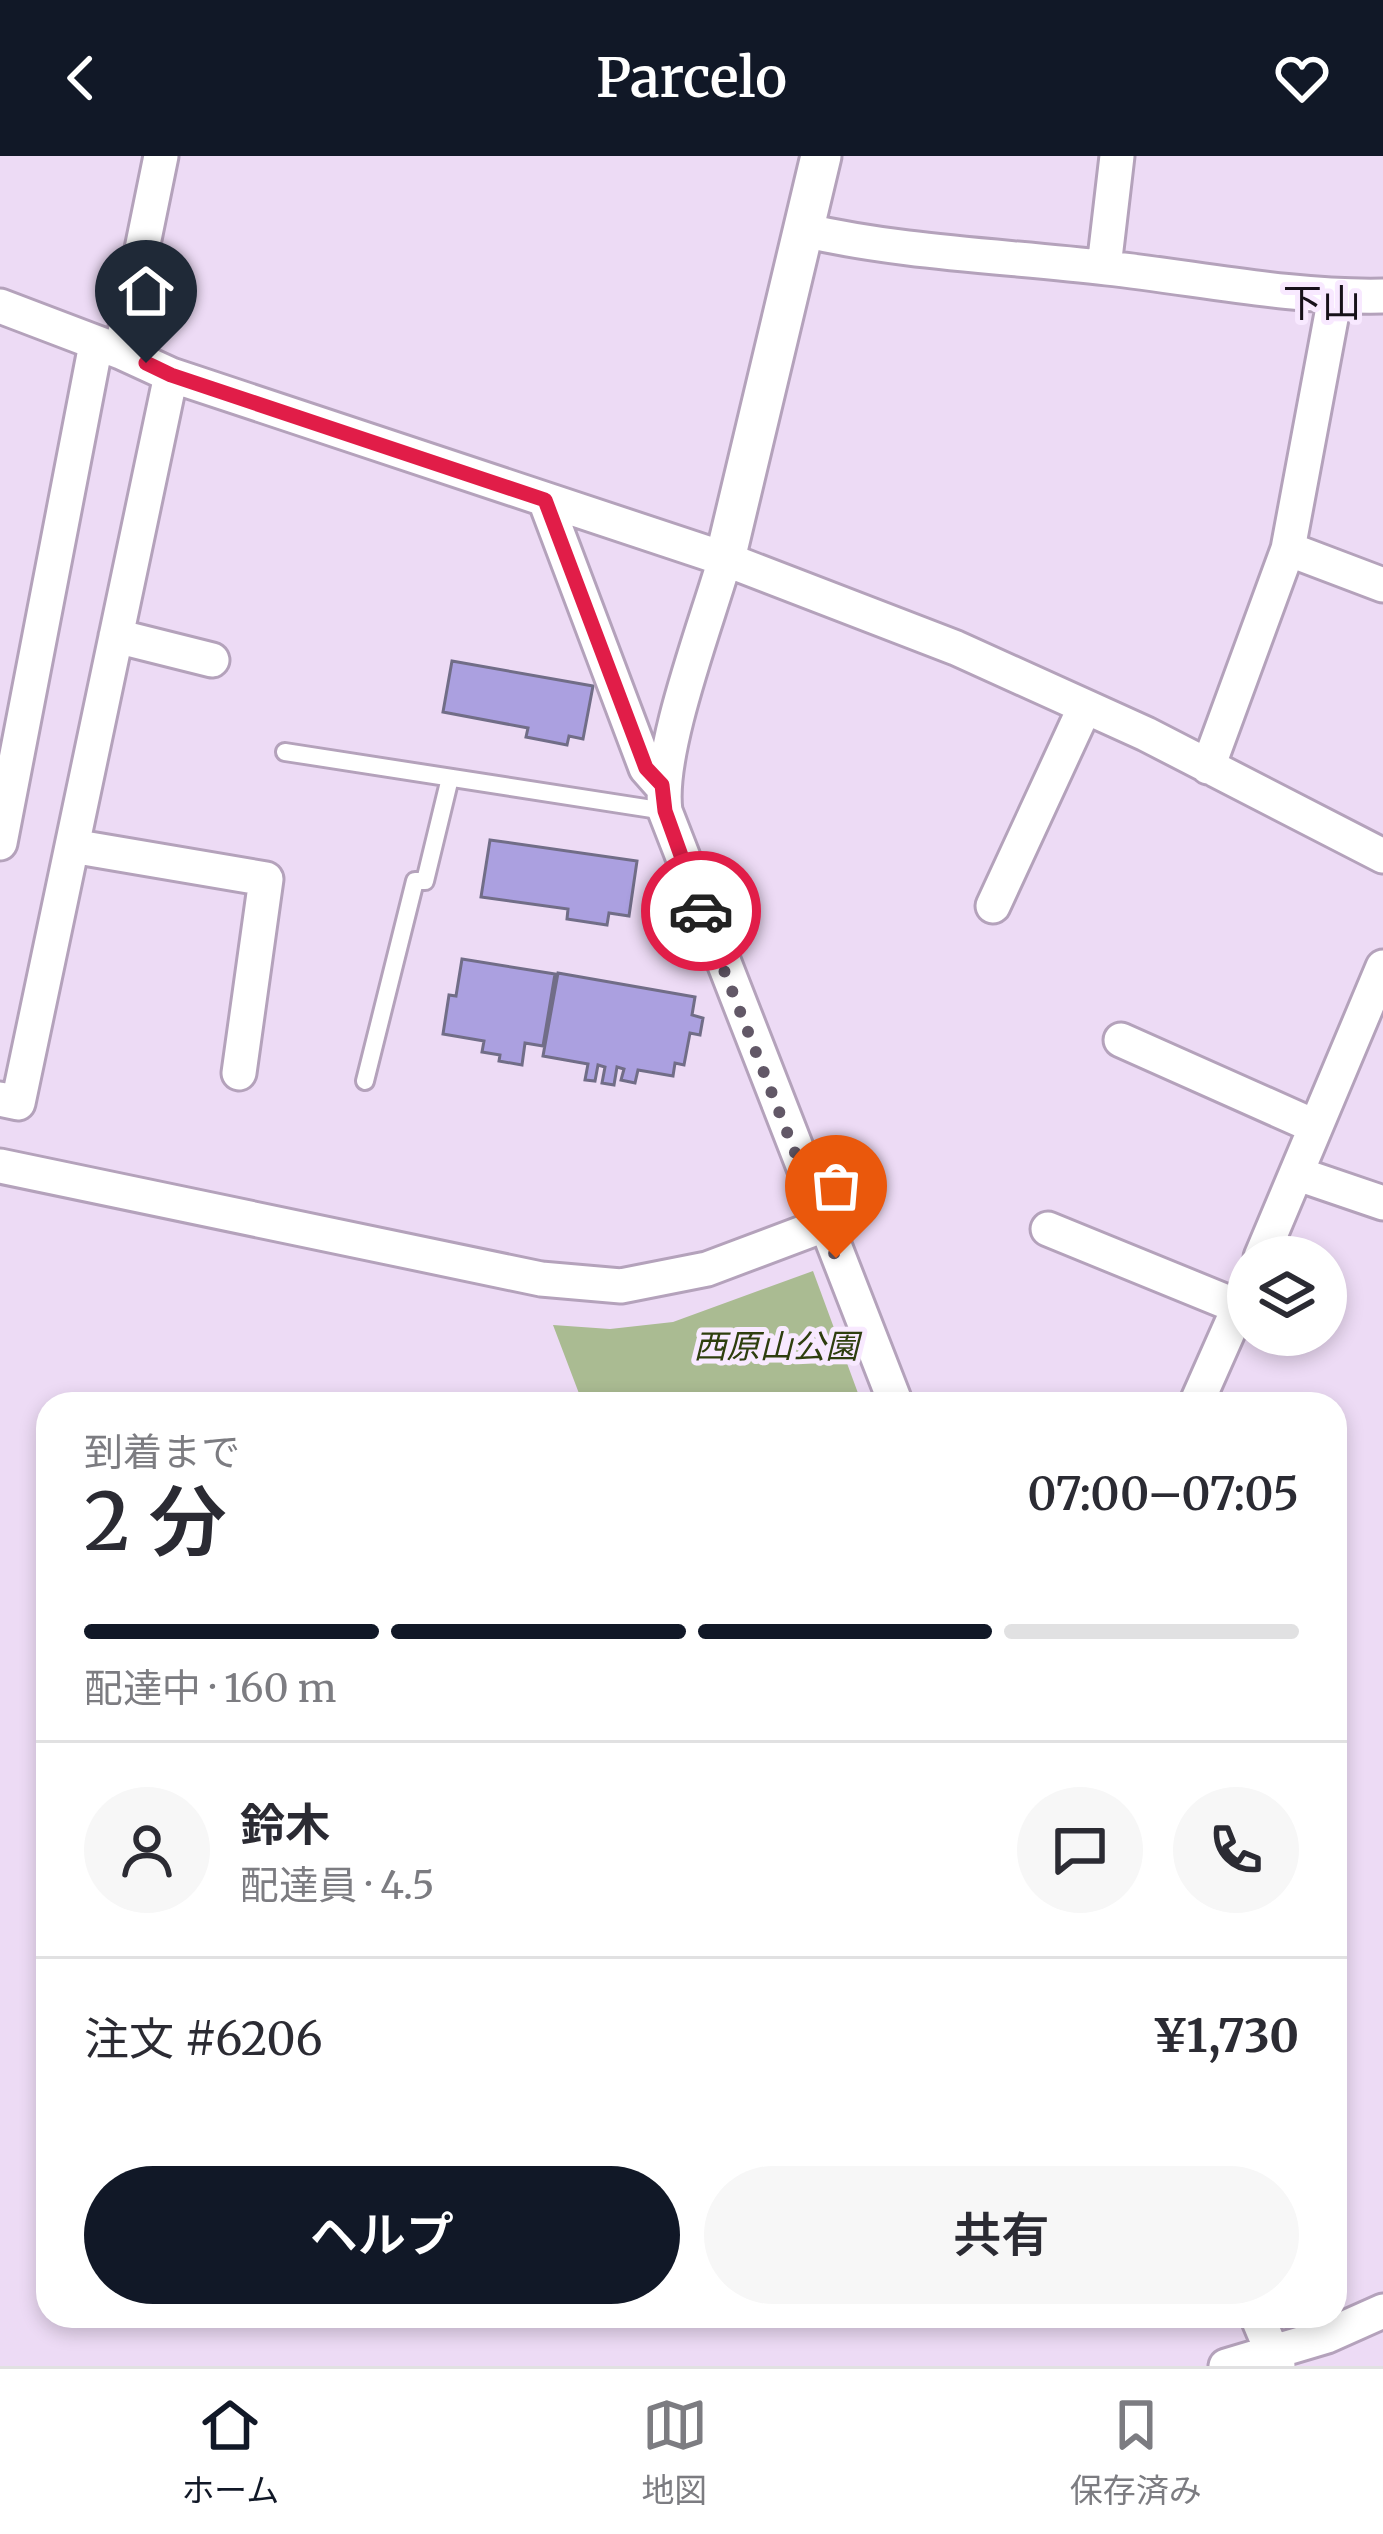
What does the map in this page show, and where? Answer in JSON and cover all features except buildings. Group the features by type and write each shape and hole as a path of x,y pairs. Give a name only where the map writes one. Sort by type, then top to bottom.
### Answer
{"street":[{"path":"0,843 108,348 161,156"},
{"path":"663,798 821,156"},
{"path":"1104,267 1117,156"},
{"path":"803,230 873,246 1104,267 1335,297 1383,296"},
{"path":"1208,767 1288,549 1335,297"},
{"path":"0,306 171,375 725,559 956,648 1146,734 1383,856"},
{"path":"0,1099 18,1103 171,375"},
{"path":"545,500 891,1392"},
{"path":"1288,549 1383,585"},
{"path":"116,636 212,660"},
{"path":"993,906 1084,709"},
{"path":"72,846 266,879 238,1073"},
{"path":"1270,1236 1383,967"},
{"path":"1121,1040 1314,1126"},
{"path":"0,1166 541,1279 621,1286 707,1269 824,1225"},
{"path":"1298,1174 1383,1203"},
{"path":"1048,1229 1227,1291"},
{"path":"1201,1392 1227,1335"},
{"path":"1347,2327 1383,2312"},
{"path":"1262,2328 1276,2361"},
{"path":"1226,2366 1276,2361 1346,2328"}],"lane":[{"path":"285,752 451,778 663,798"},
{"path":"365,1081 415,881 424,881 451,778"}],"green space":[{"name":"西原山公園","path":"813,1271 858,1392 578,1392 553,1325 610,1329 673,1322"}],"way so far":[{"path":"701,911 836,1258"}],"district":[{"name":"下山","path":"1322,303"}],"route":[{"path":"146,363 545,500 646,768 662,785 665,811 701,911"}]}
